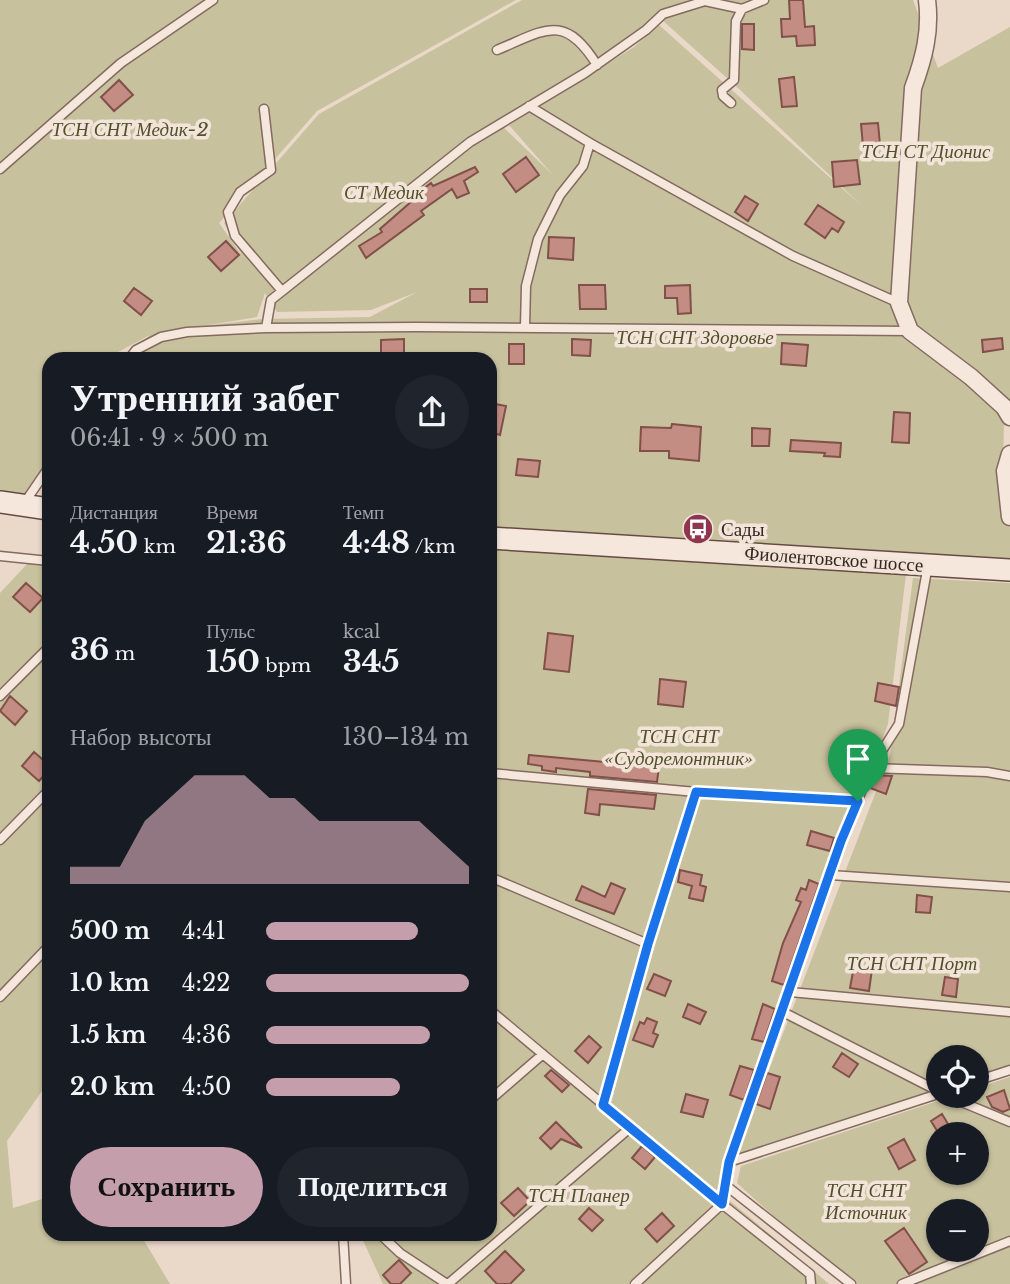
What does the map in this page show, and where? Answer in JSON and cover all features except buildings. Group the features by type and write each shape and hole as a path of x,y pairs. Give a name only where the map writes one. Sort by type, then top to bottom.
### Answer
{"main road":[{"path":"0,502 42,508"},
{"name":"Фиолентовское шоссе","path":"497,538 1010,570"}],"street":[{"path":"927,0 930,22 928,35 924,59 913,88 899,303 910,331 971,377 1004,407 1010,417"},
{"path":"1010,454 1005,471 1010,517"}],"lane":[{"path":"0,169 121,63 213,0"},
{"path":"266,328 271,300 470,142 597,65 646,30 663,14 705,1 742,9 764,0"},
{"path":"731,103 723,96 722,90 734,80 736,21 742,9"},
{"path":"497,50 546,30 566,30 584,44 597,65"},
{"path":"529,106 793,256 899,303"},
{"path":"264,108 271,170 240,192 228,212 235,236 282,291"},
{"path":"525,327 526,286 538,239 560,195 583,166 590,143"},
{"path":"134,352 161,337 187,332 266,328 525,327 910,331"},
{"path":"22,507 42,477"},
{"path":"0,556 42,560"},
{"path":"635,1284 722,1204 729,1162 830,874 872,768 899,724 928,565"},
{"path":"0,696 42,654"},
{"path":"872,768 987,772 1010,776"},
{"path":"497,774 696,792 858,801"},
{"path":"603,1105 648,944 696,792"},
{"path":"0,840 42,797"},
{"path":"830,874 1010,887"},
{"path":"497,880 648,944"},
{"path":"0,997 42,953"},
{"path":"790,992 1010,1012"},
{"path":"783,1012 926,1087"},
{"path":"497,1016 810,1274 811,1284"},
{"path":"497,1094 543,1054"},
{"path":"989,1077 1010,1070"},
{"path":"729,1162 926,1097"},
{"path":"976,1108 1010,1122"},
{"path":"387,1241 400,1253 447,1284 631,1127"},
{"path":"724,1184 851,1284"},
{"path":"343,1241 346,1284"},
{"path":"902,1284 1010,1241"}],"green space":[{"path":"0,0 516,0 317,111 219,223 243,257 224,223 319,114 522,0 913,0 938,68 1010,27 1010,405 915,325 905,301 893,257 896,316 979,393 1004,421 1002,512 1010,528 1010,564 725,540 497,527 497,352 130,352 150,335 118,352 42,352 42,474 25,499 0,493","holes":["662,20 863,207 659,25 634,47 509,125 553,175 503,127","417,292 370,317 263,319 203,326 257,317 265,293 277,312 371,310"]},
{"name":"ТСН СНТ «Судоремонтник»","path":"497,545 906,574 888,724 717,1190 829,1284 383,1284 363,1241 497,1241 497,1022 687,1165 497,1017"},
{"path":"28,563 42,565 42,1091 7,1141 13,1208 42,1199 42,1241 144,1241 170,1284 0,1284 0,593"},
{"name":"ТСН СНТ Порт","path":"913,578 1010,583 1010,1069 989,1076 989,1045 926,1045 926,1096 736,1156 890,755"},
{"name":"ТСН СНТ Источник","path":"1010,1077 1010,1284 848,1284 737,1183 741,1166 926,1105 926,1108 989,1108 989,1084"}],"place":[{"name":"Сады","path":"698,529"}],"route":[{"path":"696,792 858,801 841,841 729,1162 722,1204 603,1105 648,944 696,792"}],"park label":[{"name":"ТСН СНТ Медик-2","path":"130,129"},
{"name":"ТСН СТ Дионис","path":"926,151"},
{"name":"СТ Медик","path":"384,192"},
{"name":"ТСН СНТ Здоровье","path":"695,337"},
{"name":"ТСН Планер","path":"579,1195"}]}
